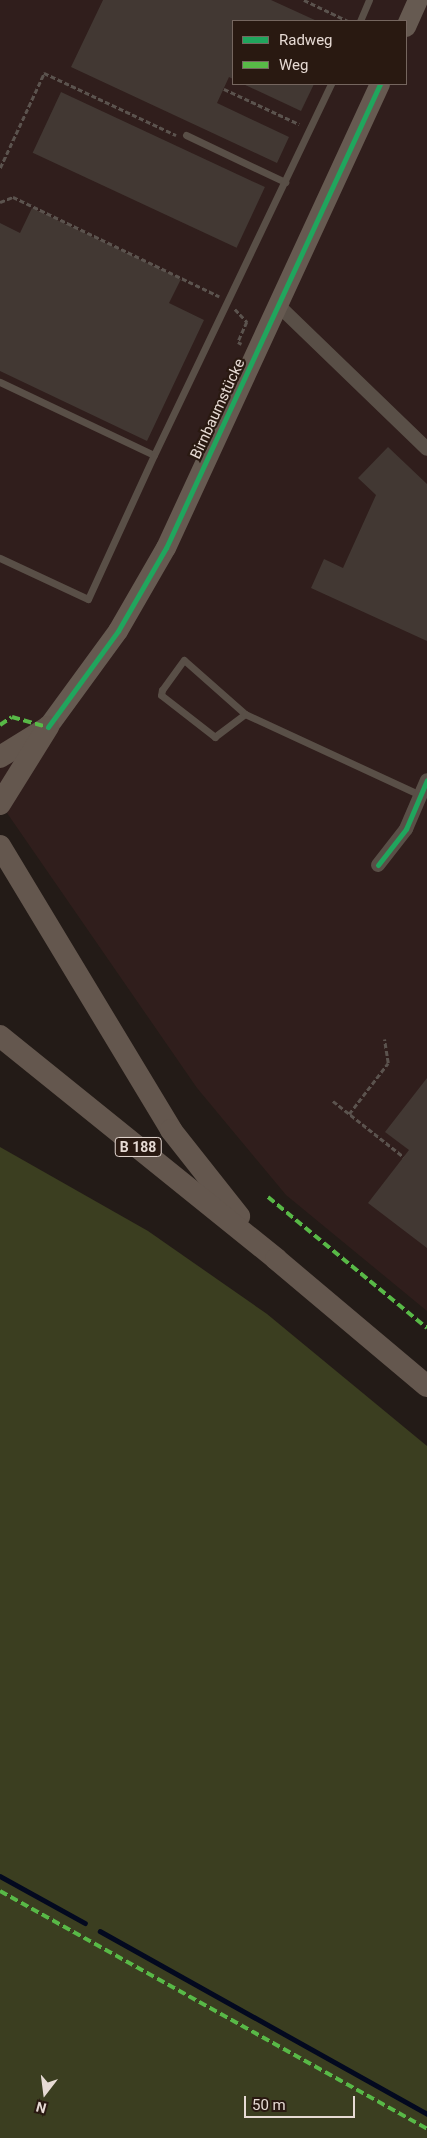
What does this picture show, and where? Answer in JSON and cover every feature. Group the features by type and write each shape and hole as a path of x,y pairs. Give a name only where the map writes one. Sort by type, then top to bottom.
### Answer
{"main road":[{"path":"0,757 48,727"},
{"path":"0,804 48,727"},
{"path":"0,846 171,1130 230,1206 276,1259"},
{"name":"B 188","path":"0,1036 276,1259 427,1386"}],"street":[{"path":"407,25 418,0"},
{"name":"Birnbaumstücke","path":"48,727 145,588 280,307 380,85"},
{"path":"280,307 427,448"},
{"path":"378,865 406,829 427,780"}],"lane":[{"path":"360,20 369,0"},
{"path":"0,558 88,599 225,301 285,182 331,85"},
{"path":"183,136 285,182"},
{"path":"0,382 154,455"},
{"path":"245,714 215,737 161,695 162,690 184,660 245,714 420,795"}],"path":[{"path":"304,0 346,20"},
{"path":"0,168 44,73 183,136"},
{"path":"224,89 310,129"},
{"path":"0,202 13,197 215,293 248,322 238,342 259,351"},
{"path":"349,1114 388,1063 384,1039"},
{"path":"333,1101 404,1157"}],"shaded area":[{"path":"0,0 427,0 427,1311 286,1195 197,1088 7,813 0,810"}],"green space":[{"path":"0,1147 148,1231 267,1314 427,1446 427,2138 0,2138"}],"building":[{"path":"103,0 271,0 315,20 232,20 232,78 229,77 217,103 289,137 277,163 71,67"},
{"path":"245,85 314,85 301,111"},
{"path":"61,92 265,187 237,248 33,153"},
{"path":"32,208 181,279 169,303 204,320 147,441 0,371 0,223 20,233"},
{"path":"388,447 427,484 427,641 311,588 324,559 343,568 376,495 358,478"},
{"path":"427,1078 427,1248 368,1203 409,1150 385,1132"}],"waterway":[{"path":"0,1876 85,1923"},
{"path":"100,1931 427,2114"}],"marked path":[{"path":"0,725 12,717 48,727"},
{"path":"268,1197 427,1328"},
{"path":"0,1891 427,2129"}],"cycle path":[{"path":"48,727 118,631 166,548 380,85"},
{"path":"378,865 406,829 427,780"}]}
